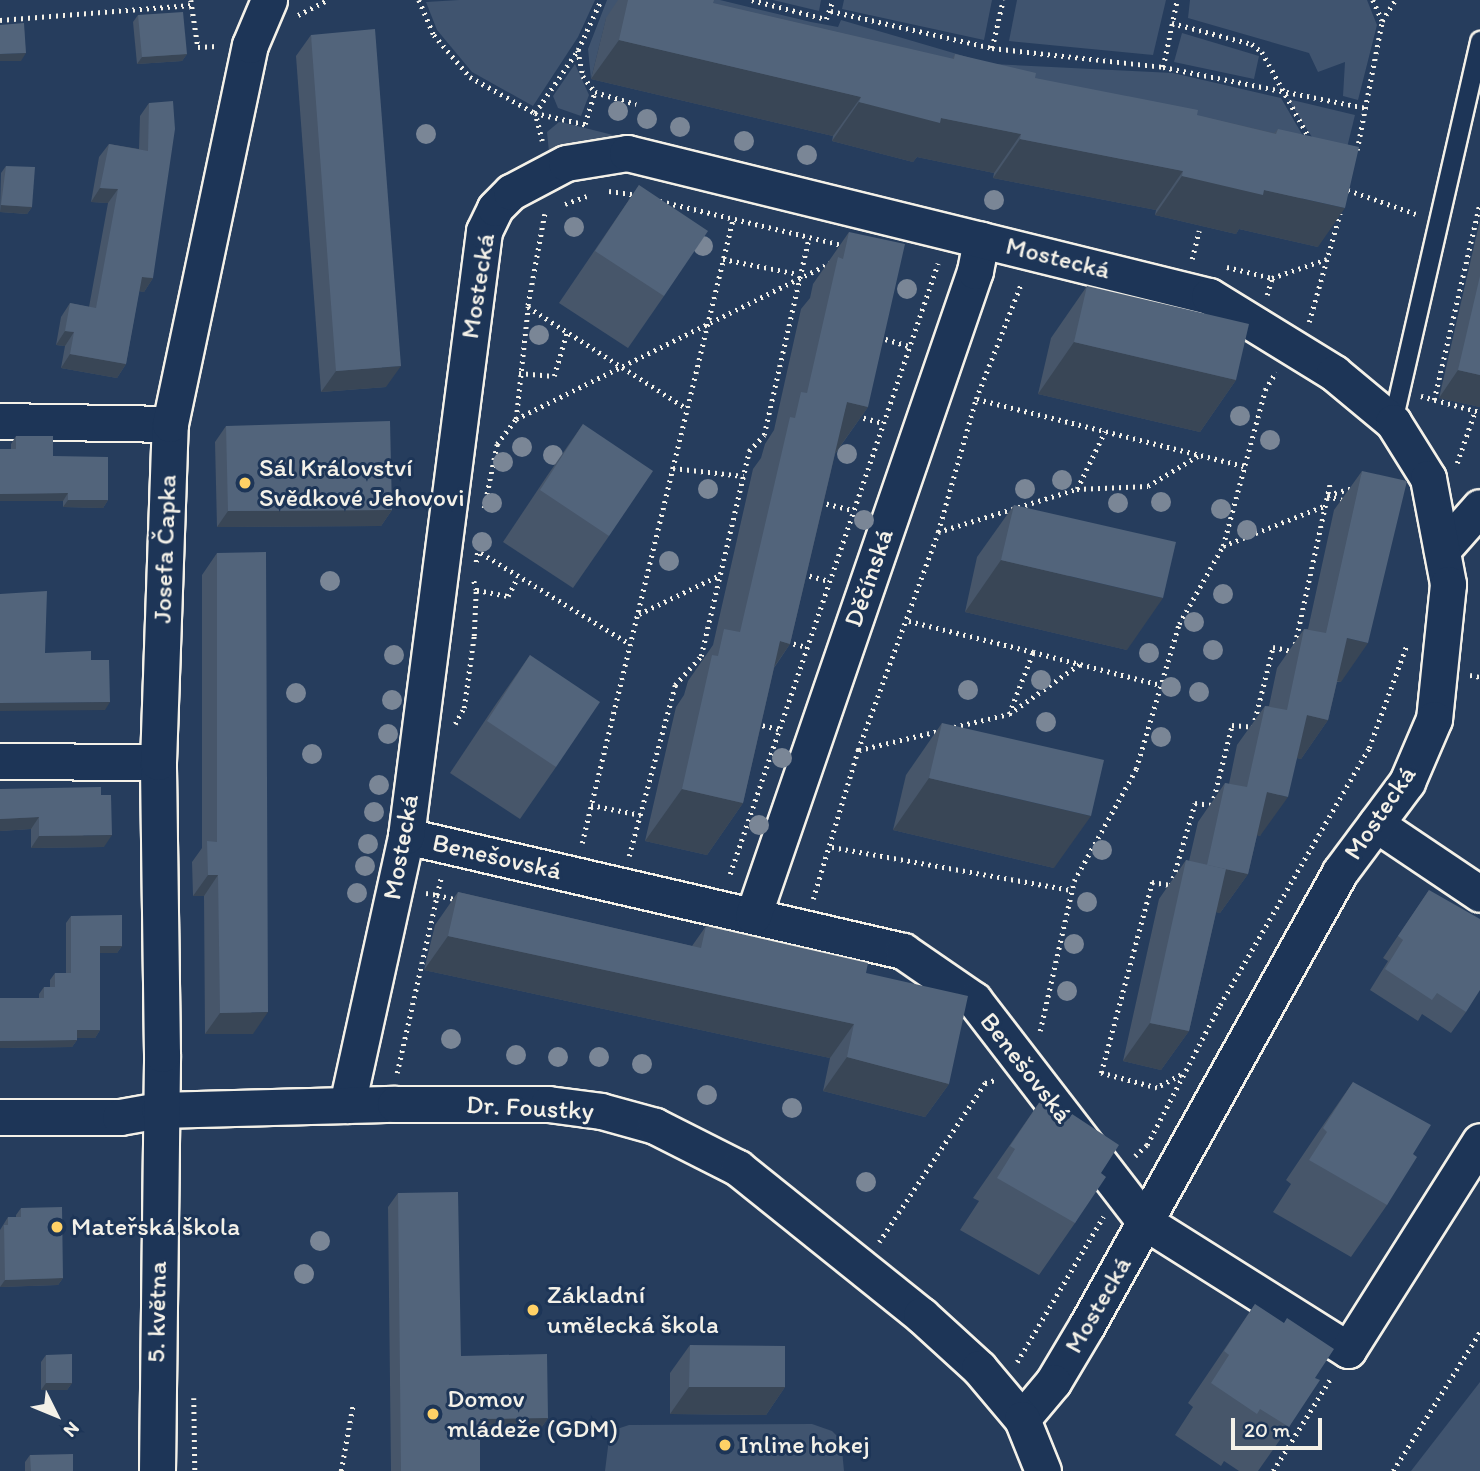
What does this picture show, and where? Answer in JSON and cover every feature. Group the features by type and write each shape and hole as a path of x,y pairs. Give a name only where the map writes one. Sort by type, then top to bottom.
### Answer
{"street":[{"name":"Josefa Čapka","path":"159,1110 158,762 170,424 250,45 269,0"},
{"name":"Mostecká","path":"347,1105 406,836 484,231 495,208 511,192 545,171 581,158 627,153 1209,296 1293,344 1393,422 1429,478 1448,584 1434,719 1407,782 1340,872 1053,1382 1022,1419"},
{"name":"Děčínská","path":"752,916 975,271 981,240"},
{"path":"0,421 170,424"},
{"path":"1442,551 1480,507"},
{"path":"0,761 158,762"},
{"path":"1376,824 1480,894"},
{"name":"Benešovská","path":"406,836 903,951 974,1000 1014,1070 1145,1222 1348,1350"},
{"name":"Dr. Foustky","path":"0,1117 120,1117 159,1110 347,1105 548,1104 601,1111 655,1126 699,1145 749,1177 921,1315 979,1368 1022,1419 1043,1471"},
{"name":"5. května","path":"157,1471 159,1110"},
{"path":"1348,1350 1480,1141"}],"lane":[{"path":"1393,422 1436,220 1480,41"}],"path":[{"path":"419,0 434,35 459,69 535,113 585,124 595,92"},
{"path":"535,113 578,50 601,0"},
{"path":"752,0 826,19 833,0"},
{"path":"992,48 1003,0"},
{"path":"1163,68 1177,0"},
{"path":"1373,0 1382,21"},
{"path":"1356,155 1382,21 1395,0"},
{"path":"0,20 191,5"},
{"path":"831,11 992,48 1163,68 1367,108"},
{"path":"1172,23 1252,44 1262,52 1280,89 1316,149"},
{"path":"578,50 583,76 595,92 636,104"},
{"path":"1338,185 1345,197 1350,178"},
{"path":"1348,190 1436,220"},
{"path":"601,193 623,191 850,247"},
{"path":"557,208 593,194"},
{"path":"1453,476 1477,411 1434,400 1480,202"},
{"path":"1302,332 1310,322 1341,209"},
{"path":"516,419 519,373 542,215 550,211"},
{"path":"574,874 733,219"},
{"path":"1199,230 1192,258 1206,261"},
{"path":"628,862 675,685 701,656 749,451 764,435 809,237"},
{"path":"723,259 799,274"},
{"path":"1219,265 1272,278 1327,259"},
{"path":"483,512 497,444 516,419 618,365 708,325 799,274 837,260"},
{"path":"718,908 938,260"},
{"path":"803,928 832,847 858,750 939,532 976,399 1018,283 1030,286"},
{"path":"528,307 686,408"},
{"path":"519,373 554,376 567,332"},
{"path":"873,335 908,345"},
{"path":"875,1248 985,1083 1014,1070 1040,1034 1072,890 1136,769 1179,624 1223,546 1265,390 1279,369"},
{"path":"976,399 1244,466"},
{"path":"844,413 883,423"},
{"path":"1077,489 1105,431"},
{"path":"939,532 1077,489 1148,486 1199,454"},
{"path":"673,468 744,476"},
{"path":"1184,1074 1157,1088 1101,1073 1152,882 1171,885 1195,803 1212,805 1232,725 1253,727 1273,647 1294,651 1330,484"},
{"path":"1328,496 1366,484"},
{"path":"1328,496 1354,503"},
{"path":"806,499 853,510"},
{"path":"1223,546 1325,506"},
{"path":"451,729 464,708 477,590 470,573 481,553 480,522"},
{"path":"481,553 517,578 630,644"},
{"path":"799,572 829,581"},
{"path":"638,615 720,575"},
{"path":"477,590 508,596 517,578"},
{"path":"908,621 1161,685"},
{"path":"783,641 807,647"},
{"path":"1126,1163 1147,1145 1184,1074 1369,748 1408,643"},
{"path":"1009,714 1033,652"},
{"path":"858,750 1009,714 1081,663"},
{"path":"743,720 779,729"},
{"path":"743,804 752,807"},
{"path":"591,805 640,815"},
{"path":"832,847 1072,890"},
{"path":"396,1084 437,895 461,901"},
{"path":"1007,1360 1018,1362 1108,1209"},
{"path":"1393,1471 1480,1332"},
{"path":"1273,1471 1348,1350"},
{"path":"194,1398 195,1471"},
{"path":"341,1471 353,1404"}],"shaded area":[{"path":"595,0 578,37 533,106 472,72 437,30 426,2"},
{"path":"607,0 720,0 838,27 841,20 991,64 1173,73 1281,98 1332,186 606,19 591,79 588,49"},
{"path":"773,0 821,0 819,11"},
{"path":"844,0 992,0 984,40 842,9"},
{"path":"1017,0 1166,0 1153,55 1009,41"},
{"path":"1190,0 1367,0 1377,25 1358,100 1343,96 1345,62 1318,72 1309,53 1188,18"},
{"path":"1182,33 1259,56 1254,79 1174,62"},
{"path":"575,64 589,95 581,116 558,108 553,96"},
{"path":"1288,99 1355,115 1339,180"},
{"path":"559,122 617,136 549,152 547,132"},
{"path":"1480,1382 1480,1471 1411,1471"},
{"name":"Inline hokej","path":"812,1424 832,1431 841,1440 844,1471 605,1471 609,1439 617,1429 629,1425"}],"building":[{"path":"628,0 714,0 713,3 954,59 955,54 1036,73 1035,78 1198,110 1197,115 1276,134 1278,129 1359,147 1345,208 1264,190 1263,195 1182,176 1183,171 1020,139 1021,134 941,118 940,123 859,102 861,97 619,40"},
{"path":"183,12 187,54 142,57 138,15"},
{"path":"24,23 26,53 0,54 0,25"},
{"path":"375,29 401,366 336,371 311,35"},
{"path":"173,101 175,129 153,278 142,277 126,364 70,354 74,332 65,331 70,303 96,308 118,189 100,188 109,144 148,151 149,103"},
{"path":"6,166 35,167 32,207 1,205"},
{"path":"639,185 708,231 664,296 595,251"},
{"path":"849,232 905,244 868,407 847,402 790,644 780,641 743,803 682,789 712,655 718,656 724,629 740,632 790,417 795,418 801,392 807,393 838,257 843,259"},
{"path":"1480,276 1480,375 1458,370"},
{"path":"1087,286 1249,324 1236,380 1074,342"},
{"path":"390,421 392,510 228,511 226,426"},
{"path":"583,424 653,471 609,536 540,490"},
{"path":"16,436 53,436 53,456 108,457 108,500 68,500 68,493 0,494 0,449 16,449"},
{"path":"1362,471 1407,481 1368,643 1347,638 1328,720 1307,715 1288,797 1267,792 1248,874 1207,865 1225,783 1247,787 1265,706 1287,710 1304,629 1326,633"},
{"path":"1014,505 1176,542 1163,598 1001,560"},
{"path":"266,552 268,1012 220,1013 218,875 208,875 207,841 217,842 217,553"},
{"path":"47,591 45,653 91,651 91,660 109,660 110,702 0,703 0,594"},
{"path":"530,655 600,702 556,767 487,721"},
{"path":"942,723 1104,760 1091,816 929,778"},
{"path":"101,787 101,795 111,795 112,835 39,836 39,817 0,819 0,789"},
{"path":"1186,860 1226,869 1189,1031 1150,1023"},
{"path":"1429,890 1480,919 1480,990 1466,1012 1437,993 1432,1000 1385,969 1403,940 1398,936"},
{"path":"458,892 701,948 706,926 868,963 866,973 968,996 949,1084 847,1057 854,1024 448,936"},
{"path":"122,915 122,946 100,946 100,1030 77,1030 77,1040 0,1041 0,998 44,998 44,987 55,987 55,973 71,973 71,916"},
{"path":"1353,1082 1431,1125 1413,1154 1417,1157 1387,1205 1309,1160 1327,1132 1323,1128"},
{"path":"1041,1100 1069,1119 1072,1114 1119,1145 1101,1173 1106,1177 1075,1223 997,1178 1015,1149 1010,1146"},
{"path":"458,1192 461,1356 547,1354 548,1418 480,1419 480,1471 401,1471 398,1193"},
{"path":"62,1207 63,1278 5,1280 4,1225 8,1225 8,1217 21,1217 21,1208"},
{"path":"1255,1304 1284,1323 1287,1318 1334,1349 1315,1378 1320,1380 1289,1427 1260,1409 1257,1414 1211,1383 1229,1355 1224,1351"},
{"path":"690,1345 785,1346 785,1387 689,1387"},
{"path":"72,1354 72,1383 46,1383 46,1355"},
{"path":"73,1454 73,1471 31,1471 30,1455"}],"place":[{"name":"Sál Království Svědkové Jehovovi","path":"245,483"},
{"name":"Mateřská škola","path":"57,1227"},
{"name":"Základní umělecká škola","path":"533,1310"},
{"name":"Domov mládeže (GDM)","path":"433,1414"},
{"name":"Inline hokej","path":"725,1445"}]}
